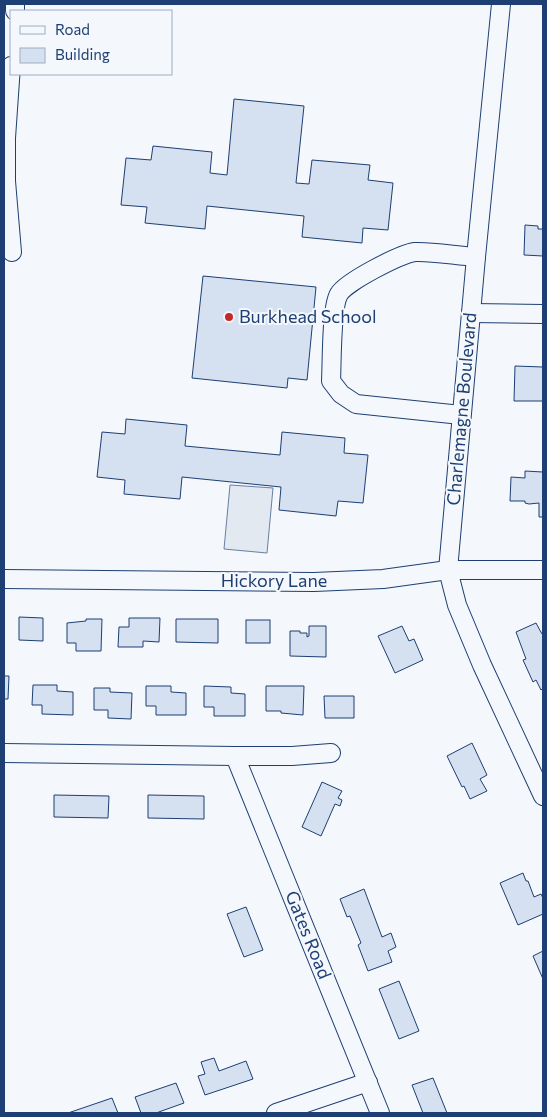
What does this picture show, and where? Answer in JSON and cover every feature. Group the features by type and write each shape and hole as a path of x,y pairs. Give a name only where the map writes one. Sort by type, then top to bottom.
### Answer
{"street":[{"name":"Charlemagne Boulevard","path":"501,4 470,313 448,570 457,604 482,665 543,796"},
{"path":"10,75 6,138 6,181 12,252"},
{"path":"462,415 356,404 341,394 331,382 334,308 338,295 348,284 380,266 414,252 476,257"},
{"path":"470,313 543,314"},
{"name":"Hickory Lane","path":"4,579 314,582 383,579 448,570 543,570"},
{"path":"4,753 234,756 331,753"},
{"name":"Gates Road","path":"234,756 380,1113"},
{"path":"276,1113 368,1082"}],"shaded area":[{"path":"230,485 273,488 267,553 224,549"}],"building":[{"path":"234,99 304,106 296,183 309,184 312,160 370,165 368,180 393,183 388,230 363,228 362,243 302,237 304,216 207,206 205,229 145,223 147,207 121,205 126,158 151,160 153,146 212,152 210,173 227,175"},
{"path":"525,225 538,226 538,229 543,229 543,256 524,255"},
{"path":"203,276 316,287 307,380 288,378 287,388 192,378"},
{"path":"515,366 543,367 543,401 514,401"},
{"path":"126,419 187,425 185,446 280,455 282,432 345,438 344,453 368,455 363,503 338,501 336,516 279,510 281,487 182,477 180,499 124,494 125,480 97,477 102,432 125,434"},
{"path":"525,471 543,472 543,517 539,517 539,503 529,504 525,503 525,501 510,501 511,477 525,478"},
{"path":"19,617 43,618 43,641 19,640"},
{"path":"129,618 160,618 159,642 143,641 143,647 118,647 119,627 129,627"},
{"path":"86,619 102,619 101,651 76,651 76,643 67,643 67,623 86,621"},
{"path":"176,619 218,619 218,643 176,642"},
{"path":"246,620 270,620 270,643 246,643"},
{"path":"536,623 543,634 543,692 536,680 533,682 523,660 526,659 516,632"},
{"path":"309,626 326,626 326,657 290,656 290,631 307,633 307,637 309,636"},
{"path":"402,626 409,641 414,639 423,660 395,673 378,636"},
{"path":"4,676 9,676 8,699 4,699"},
{"path":"33,685 57,685 57,691 73,692 73,715 42,714 42,705 32,705"},
{"path":"146,686 171,686 171,692 186,693 186,715 156,715 156,706 146,706"},
{"path":"204,686 231,687 231,693 245,694 245,716 214,716 214,707 204,707"},
{"path":"266,686 304,686 303,715 281,713 281,711 266,711"},
{"path":"94,688 110,688 110,692 132,693 131,719 108,718 108,710 94,710"},
{"path":"324,696 354,696 354,718 325,718"},
{"path":"472,743 487,775 480,779 487,791 470,799 447,756"},
{"path":"322,782 342,791 338,798 342,800 340,806 335,804 321,836 302,827"},
{"path":"54,795 109,796 108,818 54,817"},
{"path":"148,795 204,796 204,819 148,818"},
{"path":"523,873 534,897 541,894 543,898 543,914 518,925 500,883"},
{"path":"364,889 382,937 391,933 396,947 388,951 392,962 368,971 358,945 361,943 350,916 347,917 340,899"},
{"path":"246,907 263,950 244,957 227,914"},
{"path":"543,951 543,979 533,956"},
{"path":"399,981 419,1031 399,1039 379,989"},
{"path":"214,1058 219,1071 246,1061 253,1079 205,1095 198,1076 205,1074 201,1062"},
{"path":"433,1078 447,1113 423,1113 412,1085"},
{"path":"176,1083 184,1103 156,1113 141,1113 135,1097"},
{"path":"112,1098 118,1113 68,1113"}],"place":[{"name":"Burkhead School","path":"229,317"}]}
